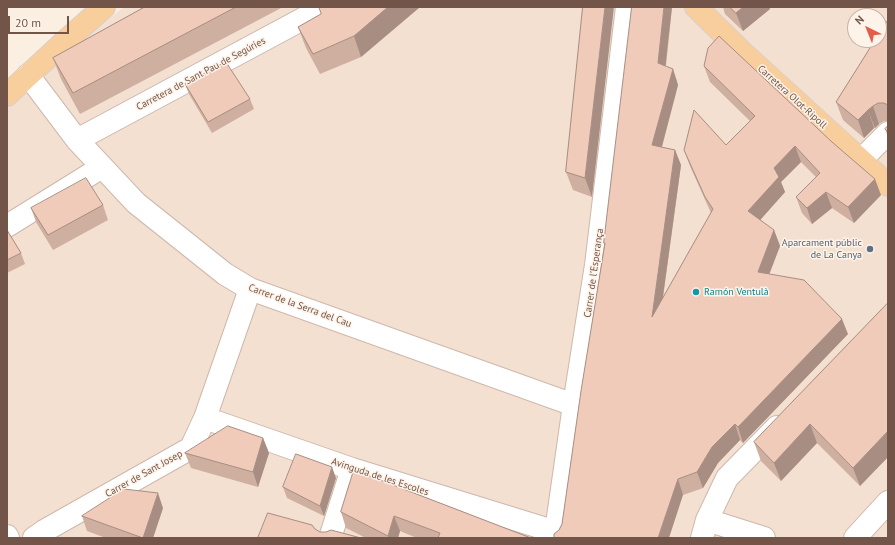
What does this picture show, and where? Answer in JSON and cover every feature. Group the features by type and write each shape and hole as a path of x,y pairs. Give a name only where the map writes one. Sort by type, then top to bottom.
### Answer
{"main road":[{"path":"7,95 104,7"},
{"name":"Carretera Olot-Ripoll","path":"696,7 743,53 888,185"}],"street":[{"name":"Carretera de Sant Pau de Segúries","path":"77,140 325,7"},
{"name":"Carrer de l'Esperança","path":"556,535 574,405 596,265 627,7"},
{"name":"Carrer de la Serra del Cau","path":"28,75 77,140 136,203 226,274 250,289 574,405"},
{"path":"861,160 888,133"},
{"path":"7,226 102,167"},
{"name":"Carrer de Sant Josep","path":"47,536 191,448 205,418 250,289"},
{"path":"764,538 704,529 727,478 788,415"},
{"name":"Avinguda de les Escoles","path":"205,418 352,469 556,535"},
{"path":"330,538 352,469"},
{"path":"855,538 888,502"}],"shaded area":[{"path":"124,7 888,7 888,538 7,538 7,109 58,59"}],"building":[{"path":"145,7 236,7 73,93 53,58"},
{"path":"319,7 388,7 354,36 313,54 298,27 321,14"},
{"path":"583,7 605,7 585,178 566,172"},
{"name":"Ramón Ventulà","path":"632,7 664,7 658,63 673,69 652,145 675,150 652,317 713,209 705,197 684,150 694,110 726,145 755,116 704,66 708,48 719,36 832,142 875,179 848,207 826,192 807,208 796,197 820,173 795,146 774,168 779,177 748,211 774,230 758,272 804,280 842,319 738,427 735,424 712,447 697,472 678,479 658,538 554,538 554,534 559,530 562,524 581,391 605,243"},
{"path":"730,7 743,7 736,13"},
{"path":"888,20 888,105 878,103 858,120 836,102 870,48 887,48"},
{"path":"226,62 250,99 208,122 185,84"},
{"path":"86,178 103,205 48,235 31,208"},
{"path":"7,230 21,253 7,260"},
{"path":"888,303 888,431 853,468 810,424 774,463 754,442"},
{"path":"228,426 263,438 253,472 185,453"},
{"path":"296,454 332,467 320,506 283,487"},
{"path":"354,470 531,538 438,538 440,533 394,516 388,536 341,512"},
{"path":"124,489 158,493 143,538 82,516"},
{"path":"268,513 312,525 320,532 331,530 361,538 258,538"}],"place":[{"name":"Aparcament públic de La Canya","path":"870,249"},
{"name":"Ramón Ventulà","path":"696,292"}]}
